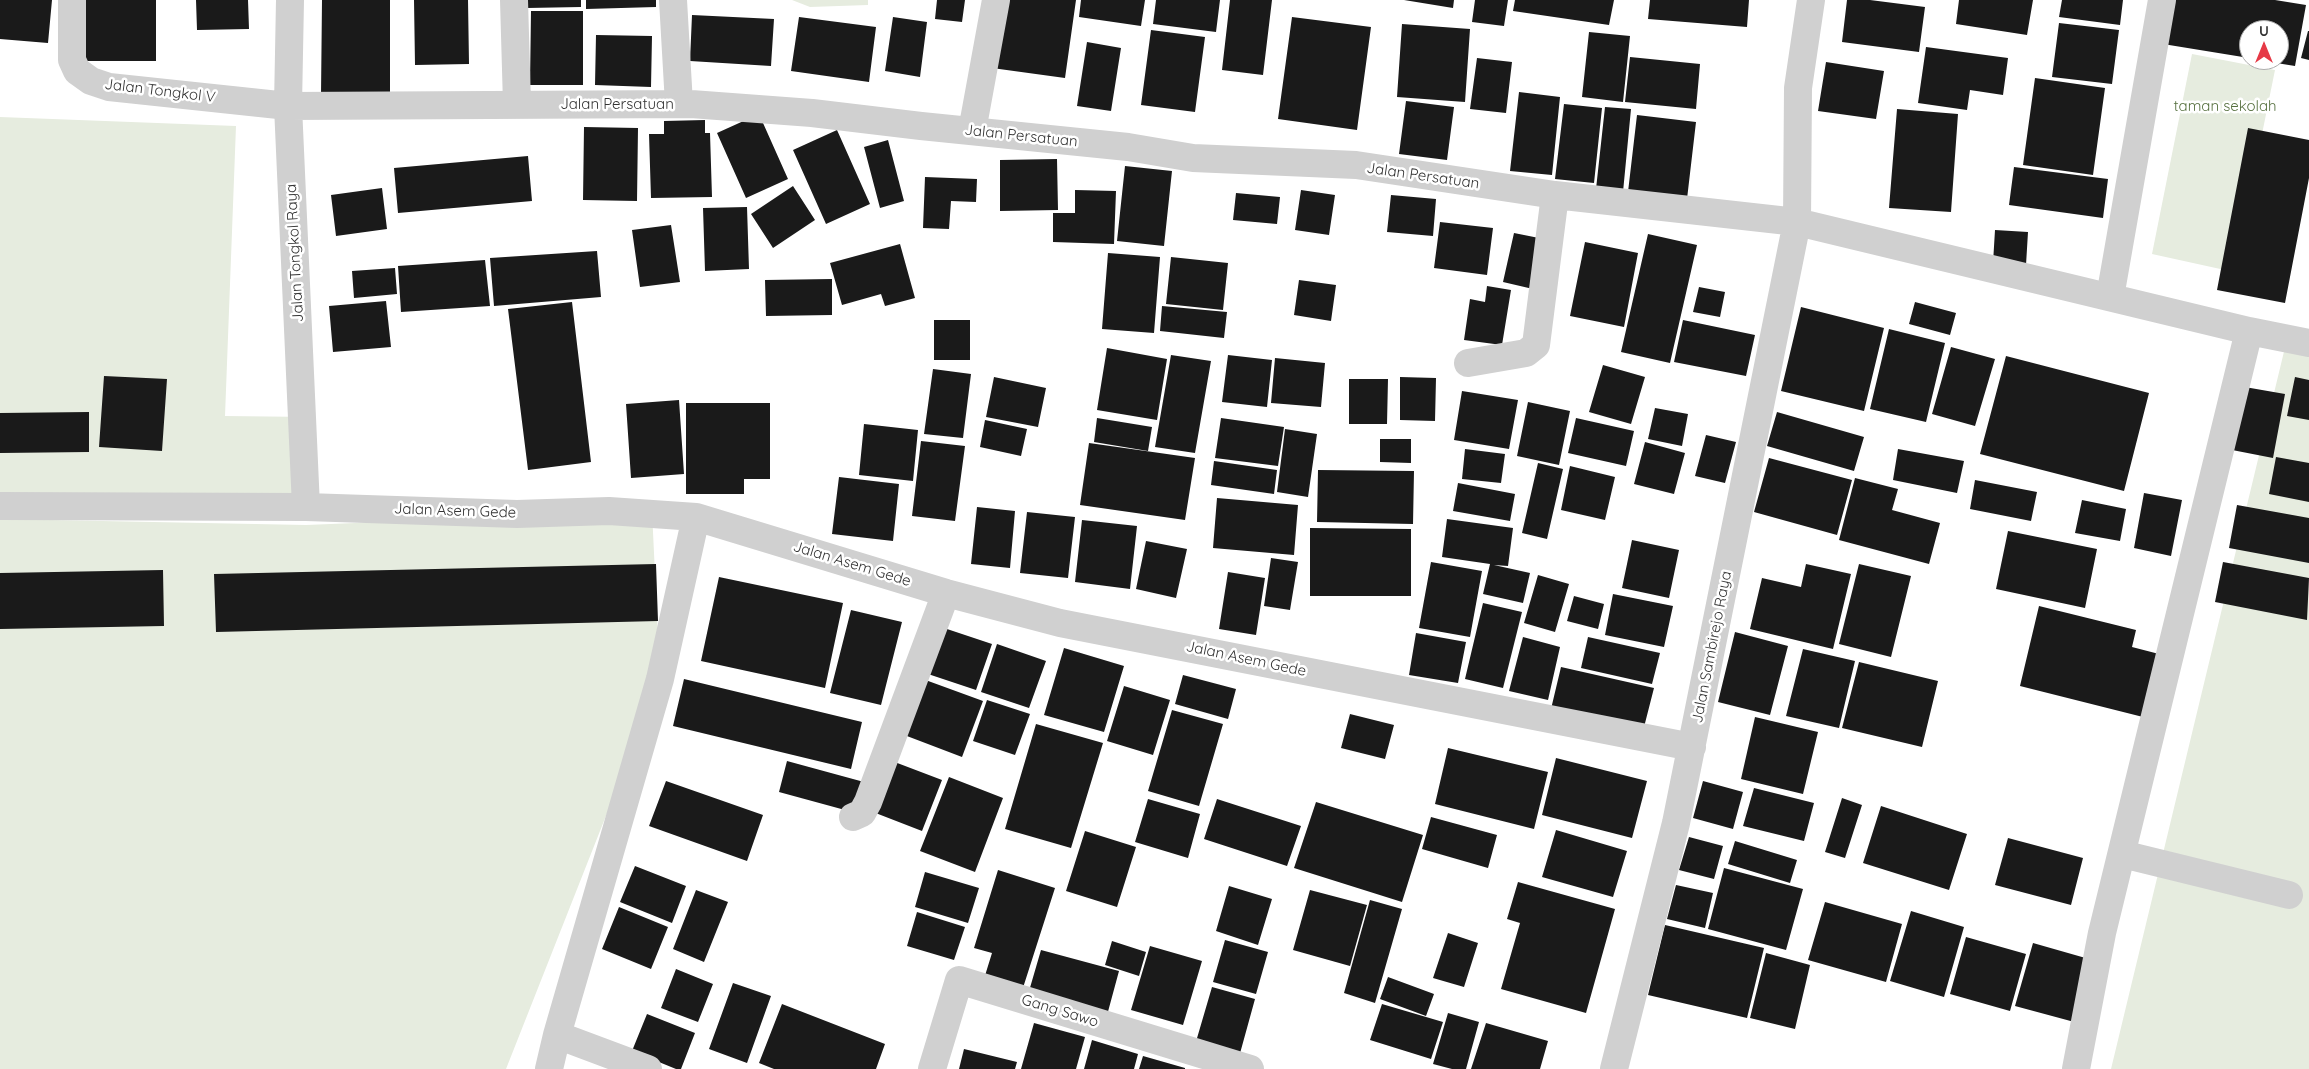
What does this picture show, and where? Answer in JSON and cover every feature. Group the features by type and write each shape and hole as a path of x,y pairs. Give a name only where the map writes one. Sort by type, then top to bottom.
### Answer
{"street":[{"name":"Jalan Tongkol V","path":"72,0 72,60 77,72 91,81 109,87 288,106"},
{"name":"Jalan Tongkol Raya","path":"290,0 288,106 306,507"},
{"path":"514,0 516,104"},
{"path":"673,0 680,104"},
{"path":"972,131 996,0"},
{"name":"Jalan Sambirejo Raya","path":"1614,1069 1673,833 1692,747 1797,222 1798,88 1811,0"},
{"path":"2110,297 2162,0"},
{"name":"Jalan Persatuan","path":"288,106 680,104 812,112 1128,147 1193,158 1356,166 1555,195 1797,222 2249,331 2309,343"},
{"path":"1468,363 1526,354 1536,345 1555,195"},
{"path":"2076,1069 2102,933 2249,331"},
{"name":"Jalan Asem Gede","path":"0,506 306,507 516,514 609,511 696,517 946,593 1060,624 1692,747"},
{"path":"549,1069 660,679 696,517"},
{"path":"852,817 862,813 868,802 946,593"},
{"path":"2122,854 2289,895"},
{"name":"Gang Sawo","path":"932,1069 960,980 1211,1064 1250,1069"},
{"path":"557,1036 648,1069"}],"green space":[{"path":"792,0 868,0 868,5 810,7"},
{"name":"taman sekolah","path":"2192,54 2239,63 2239,70 2275,70 2234,272 2152,254"},
{"path":"0,117 236,126 225,416 311,417 301,497 0,500"},
{"path":"2288,335 2309,341 2309,1069 2111,1069"},
{"path":"652,511 660,679 506,1069 0,1069 0,519 306,525"}],"building":[{"path":"0,0 52,0 48,43 0,39"},
{"path":"80,0 156,0 156,61 80,61"},
{"path":"196,0 248,0 249,29 197,30"},
{"path":"322,0 390,0 390,95 321,95"},
{"path":"414,0 468,0 469,64 415,65"},
{"path":"527,0 581,0 581,7 527,8"},
{"path":"586,0 656,0 656,7 586,9"},
{"path":"937,0 965,0 962,22 935,19"},
{"path":"1001,0 1076,0 1065,78 992,68"},
{"path":"1081,0 1145,0 1141,26 1079,17"},
{"path":"1156,0 1220,0 1216,32 1153,24"},
{"path":"1230,0 1272,0 1263,75 1222,70"},
{"path":"1404,0 1454,0 1453,8"},
{"path":"1475,0 1508,0 1504,26 1472,22"},
{"path":"1515,0 1614,0 1609,25 1513,11"},
{"path":"1650,0 1749,0 1747,27 1648,19"},
{"path":"1847,0 1870,0 1925,7 1919,52 1842,42"},
{"path":"1959,0 2033,0 2027,35 1956,24"},
{"path":"2062,0 2123,0 2120,25 2059,17"},
{"path":"2171,0 2275,0 2306,5 2295,66 2289,65 2289,20 2239,20 2239,56 2163,44"},
{"path":"531,11 583,11 583,85 530,85"},
{"path":"692,15 774,19 771,66 690,61"},
{"path":"799,17 876,27 869,82 791,71"},
{"path":"893,17 927,22 920,77 885,71"},
{"path":"1292,17 1371,27 1357,130 1278,119"},
{"path":"2059,23 2119,30 2112,84 2052,77"},
{"path":"1402,24 1470,29 1465,102 1397,97"},
{"path":"1151,30 1205,37 1195,112 1141,105"},
{"path":"2309,31 2309,60 2301,58"},
{"path":"1589,32 1630,36 1623,102 1582,97"},
{"path":"596,35 652,36 651,87 595,85"},
{"path":"1087,42 1121,48 1111,111 1077,106"},
{"path":"1926,47 2008,58 2003,95 1970,90 1967,110 1918,103"},
{"path":"1630,57 1700,64 1696,109 1625,102"},
{"path":"1477,58 1512,62 1506,113 1470,109"},
{"path":"1826,62 1884,71 1876,119 1818,111"},
{"path":"2035,78 2105,88 2093,175 2023,165"},
{"path":"1519,92 1560,97 1552,175 1510,171"},
{"path":"1406,101 1454,107 1447,160 1399,154"},
{"path":"1564,104 1602,108 1594,183 1555,179"},
{"path":"1605,107 1631,109 1623,192 1596,189"},
{"path":"1897,109 1958,114 1951,212 1889,208"},
{"path":"759,114 788,179 746,198 717,133"},
{"path":"1637,115 1696,122 1687,199 1628,192"},
{"path":"705,120 705,133 710,133 712,197 651,198 649,134 664,134 664,121"},
{"path":"584,127 638,128 637,201 583,200"},
{"path":"2248,128 2309,140 2309,178 2285,303 2217,290"},
{"path":"837,130 870,204 826,224 793,150"},
{"path":"888,140 904,201 880,208 864,147"},
{"path":"528,156 532,201 398,213 394,168"},
{"path":"1057,159 1058,210 1000,211 1000,160"},
{"path":"1125,166 1172,171 1164,246 1117,241"},
{"path":"2014,167 2108,179 2103,218 2009,205"},
{"path":"925,177 977,179 976,202 951,201 949,229 923,228"},
{"path":"793,186 815,220 773,248 751,214"},
{"path":"382,188 387,229 336,236 331,195"},
{"path":"1075,190 1116,191 1114,244 1053,242 1053,213 1075,213"},
{"path":"1301,190 1335,195 1329,235 1295,230"},
{"path":"1236,193 1280,197 1277,224 1233,220"},
{"path":"1391,195 1436,199 1433,236 1387,232"},
{"path":"747,207 749,269 705,271 703,208"},
{"path":"1440,222 1493,228 1487,275 1434,268"},
{"path":"671,225 680,282 640,287 632,230"},
{"path":"1995,230 2028,232 2026,265 1993,263"},
{"path":"1514,233 1544,239 1533,289 1503,282"},
{"path":"1648,234 1697,245 1670,363 1621,352"},
{"path":"1585,242 1638,253 1624,327 1570,316"},
{"path":"900,244 915,298 885,306 881,294 842,305 830,263"},
{"path":"597,251 601,297 494,306 490,258"},
{"path":"1108,253 1160,257 1154,333 1102,329"},
{"path":"1171,257 1228,263 1223,310 1166,304"},
{"path":"485,260 490,306 401,312 398,266"},
{"path":"395,268 397,294 354,298 352,271"},
{"path":"832,279 832,315 766,316 765,280"},
{"path":"1299,280 1336,285 1331,321 1294,315"},
{"path":"1487,286 1511,290 1502,345 1464,340 1470,299 1485,302"},
{"path":"1699,287 1725,292 1720,317 1693,312"},
{"path":"386,301 391,347 333,352 329,306"},
{"path":"572,302 591,462 528,470 508,309"},
{"path":"1915,302 1956,313 1950,335 1909,324"},
{"path":"1162,306 1227,312 1224,338 1160,331"},
{"path":"1801,307 1884,328 1864,411 1781,391"},
{"path":"934,320 970,320 970,360 934,360"},
{"path":"1683,320 1755,335 1746,376 1674,362"},
{"path":"1889,329 1945,343 1926,422 1870,409"},
{"path":"1951,347 1995,359 1975,426 1932,414"},
{"path":"1107,348 1167,359 1157,420 1097,410"},
{"path":"1171,355 1211,361 1195,453 1155,447"},
{"path":"1228,355 1272,360 1267,407 1222,402"},
{"path":"2006,356 2149,393 2124,491 1980,454"},
{"path":"1275,358 1325,363 1321,407 1271,403"},
{"path":"1603,365 1645,377 1631,424 1589,412"},
{"path":"933,369 971,374 963,438 924,434"},
{"path":"104,376 167,379 162,451 99,447"},
{"path":"994,377 1046,388 1038,427 986,417"},
{"path":"1400,377 1436,378 1435,421 1400,420"},
{"path":"2295,377 2309,380 2309,420 2287,416"},
{"path":"1349,379 1388,379 1387,424 1349,424"},
{"path":"2239,386 2285,394 2273,458 2227,449"},
{"path":"1462,391 1518,400 1509,449 1454,440"},
{"path":"679,400 684,474 631,478 626,404"},
{"path":"1528,402 1570,411 1559,465 1517,456"},
{"path":"686,403 770,403 770,479 744,479 744,494 686,494"},
{"path":"1655,408 1688,414 1682,446 1648,439"},
{"path":"89,412 89,452 0,453 0,413"},
{"path":"1777,412 1864,437 1854,471 1767,446"},
{"path":"1097,418 1152,427 1148,451 1094,442"},
{"path":"1221,418 1284,427 1278,466 1215,458"},
{"path":"1576,418 1634,431 1626,466 1568,453"},
{"path":"985,420 1027,429 1021,456 980,447"},
{"path":"864,424 918,430 913,481 859,475"},
{"path":"1285,429 1317,434 1308,497 1277,492"},
{"path":"1706,435 1736,442 1725,483 1695,476"},
{"path":"1380,439 1411,439 1411,463 1380,462"},
{"path":"921,441 965,446 955,521 912,516"},
{"path":"1645,442 1685,453 1674,494 1634,484"},
{"path":"1089,443 1195,458 1185,520 1080,505"},
{"path":"1465,449 1505,454 1501,483 1462,479"},
{"path":"1898,449 1964,461 1957,493 1893,480"},
{"path":"2276,457 2309,463 2309,502 2269,494"},
{"path":"1769,458 1852,480 1837,535 1754,512"},
{"path":"1214,461 1277,470 1274,494 1211,485"},
{"path":"1538,463 1563,469 1547,539 1522,533"},
{"path":"1570,466 1615,477 1605,520 1561,510"},
{"path":"1318,470 1414,471 1413,524 1317,522"},
{"path":"839,477 899,484 893,541 832,534"},
{"path":"1855,478 1898,489 1892,510 1940,523 1929,564 1839,540"},
{"path":"1975,480 2037,492 2031,521 1970,509"},
{"path":"1458,483 1515,494 1510,521 1453,511"},
{"path":"2144,493 2182,500 2171,556 2134,548"},
{"path":"1217,498 1298,505 1294,555 1213,548"},
{"path":"2082,500 2126,509 2120,541 2075,533"},
{"path":"2237,505 2309,518 2309,563 2229,548"},
{"path":"977,507 1015,511 1010,568 971,564"},
{"path":"1027,512 1075,517 1068,578 1020,573"},
{"path":"1447,519 1513,528 1508,566 1494,565 1530,573 1523,603 1483,594 1490,564 1442,557"},
{"path":"1082,520 1137,526 1130,589 1075,582"},
{"path":"1310,528 1411,529 1411,596 1310,596"},
{"path":"2008,531 2097,549 2085,608 1996,589"},
{"path":"1632,540 1679,550 1669,598 1622,588"},
{"path":"1146,541 1187,549 1176,598 1136,589"},
{"path":"1271,558 1298,562 1290,610 1264,606"},
{"path":"1431,562 1482,571 1470,637 1419,628"},
{"path":"2223,562 2309,578 2307,620 2215,602"},
{"path":"656,564 658,621 216,632 214,574"},
{"path":"1806,564 1851,574 1833,649 1750,629 1762,578 1801,587"},
{"path":"1859,564 1911,576 1891,657 1839,644"},
{"path":"163,570 164,626 0,629 0,573"},
{"path":"1228,572 1265,578 1256,635 1219,629"},
{"path":"1538,575 1569,584 1555,632 1524,623"},
{"path":"719,577 843,603 825,688 701,661"},
{"path":"1613,594 1673,606 1664,647 1605,635"},
{"path":"1574,596 1604,604 1598,629 1567,621"},
{"path":"1483,603 1522,612 1503,688 1465,679"},
{"path":"2039,606 2136,630 2132,647 2159,654 2143,717 2020,686"},
{"path":"851,610 902,622 881,705 830,693"},
{"path":"941,627 992,644 976,690 925,673"},
{"path":"1735,632 1788,646 1770,715 1718,702"},
{"path":"1416,633 1466,642 1458,683 1409,675"},
{"path":"1523,637 1560,647 1548,700 1509,691"},
{"path":"1588,637 1660,653 1652,684 1581,668"},
{"path":"997,644 1046,661 1029,708 981,692"},
{"path":"1064,648 1124,666 1104,732 1044,715"},
{"path":"1803,649 1855,661 1839,728 1786,716"},
{"path":"1859,662 1938,681 1922,747 1842,728"},
{"path":"1561,667 1654,688 1643,731 1551,709"},
{"path":"1183,675 1236,689 1228,719 1175,704"},
{"path":"920,678 983,701 962,757 899,733"},
{"path":"684,679 862,722 851,769 673,726"},
{"path":"1124,686 1170,700 1153,755 1107,741"},
{"path":"987,700 1030,714 1015,755 973,741"},
{"path":"1172,710 1223,724 1199,806 1148,791"},
{"path":"1350,714 1394,725 1385,759 1341,748"},
{"path":"1755,717 1818,732 1803,794 1741,779"},
{"path":"1036,724 1103,743 1071,848 1005,829"},
{"path":"1448,748 1548,772 1534,829 1435,804"},
{"path":"1556,758 1647,781 1632,838 1542,815"},
{"path":"787,761 864,782 856,813 779,792"},
{"path":"892,761 942,780 922,831 873,812"},
{"path":"949,777 1003,798 975,872 920,851"},
{"path":"666,781 763,815 747,861 649,826"},
{"path":"1703,781 1743,792 1733,829 1693,818"},
{"path":"1754,788 1814,803 1804,841 1743,826"},
{"path":"1842,798 1862,805 1845,858 1825,852"},
{"path":"1148,799 1200,814 1188,858 1135,842"},
{"path":"1217,799 1301,826 1287,866 1204,839"},
{"path":"1316,802 1423,835 1402,902 1294,868"},
{"path":"1881,806 1967,834 1949,890 1863,863"},
{"path":"1431,817 1497,835 1488,868 1422,849"},
{"path":"1556,830 1627,851 1613,897 1542,877"},
{"path":"1085,831 1136,847 1117,907 1066,891"},
{"path":"1689,837 1723,846 1714,879 1679,870"},
{"path":"2008,838 2083,858 2071,905 1995,885"},
{"path":"1735,841 1797,860 1790,883 1728,864"},
{"path":"635,866 686,886 672,923 620,902"},
{"path":"1724,868 1803,889 1786,950 1708,929"},
{"path":"998,870 1055,888 1021,994 983,982 992,953 974,948"},
{"path":"925,872 979,888 968,923 915,907"},
{"path":"1518,882 1615,909 1586,1013 1501,989 1520,923 1507,919"},
{"path":"1676,885 1713,893 1705,928 1667,919"},
{"path":"1229,886 1272,899 1258,945 1216,931"},
{"path":"696,890 728,902 704,962 673,949"},
{"path":"1310,890 1367,905 1350,966 1293,950"},
{"path":"1370,900 1402,909 1375,1003 1344,993"},
{"path":"1825,902 1902,924 1886,982 1808,960"},
{"path":"619,907 668,927 651,969 602,949"},
{"path":"1911,911 1964,927 1944,997 1890,981"},
{"path":"917,912 965,927 954,960 907,946"},
{"path":"1665,925 1764,948 1747,1018 1648,995"},
{"path":"1448,933 1478,943 1464,987 1433,978"},
{"path":"1966,937 2026,954 2010,1011 1950,994"},
{"path":"1225,940 1268,952 1256,994 1213,982"},
{"path":"1112,941 1146,952 1139,976 1105,965"},
{"path":"2033,943 2096,961 2078,1023 2015,1006"},
{"path":"1150,946 1202,961 1183,1025 1131,1010"},
{"path":"1041,950 1119,971 1106,1019 1027,998"},
{"path":"1766,953 1810,965 1795,1029 1750,1018"},
{"path":"676,969 713,984 698,1022 661,1008"},
{"path":"1388,977 1434,994 1426,1016 1380,999"},
{"path":"733,983 771,996 747,1063 709,1049"},
{"path":"1212,987 1255,999 1239,1057 1195,1045"},
{"path":"782,1004 885,1044 876,1069 774,1069 759,1063"},
{"path":"1382,1004 1443,1022 1431,1059 1370,1040"},
{"path":"1448,1013 1479,1022 1466,1069 1452,1069 1433,1064"},
{"path":"647,1014 695,1033 681,1069 676,1069 632,1051"},
{"path":"1034,1023 1085,1037 1076,1069 1021,1069"},
{"path":"1486,1023 1548,1041 1540,1069 1471,1069"},
{"path":"1092,1040 1138,1054 1134,1069 1084,1069"},
{"path":"964,1049 1017,1062 1015,1069 959,1069"},
{"path":"1143,1056 1185,1068 1185,1069 1139,1069"}]}
